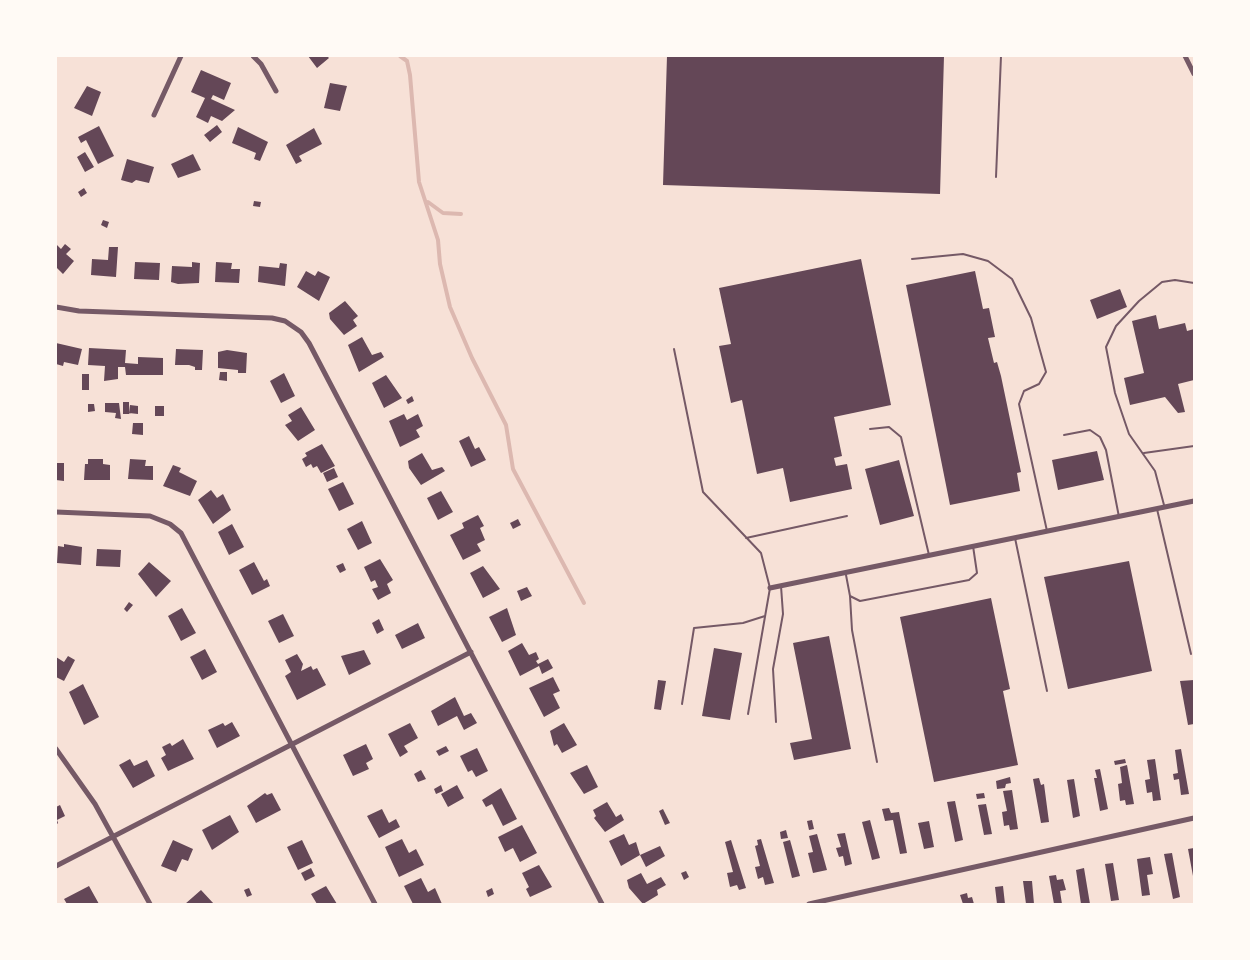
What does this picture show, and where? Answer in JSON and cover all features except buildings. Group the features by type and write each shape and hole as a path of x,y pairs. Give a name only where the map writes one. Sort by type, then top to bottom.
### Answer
{"street":[{"path":"154,115 181,56"},
{"path":"253,56 261,64 276,91"},
{"path":"1185,56 1194,74"},
{"path":"56,307 79,311 272,318 285,321 301,332 309,343 602,904"},
{"path":"770,588 1194,501"},
{"path":"56,512 150,516 170,524 181,533 375,904"},
{"path":"56,866 471,652"},
{"path":"56,749 95,804 150,904"},
{"path":"809,904 1194,818"}],"lane":[{"path":"996,177 1000,56"},
{"path":"912,259 963,254 988,261 1012,279 1026,308 1046,372 1039,384 1024,391 1019,404 1047,531"},
{"path":"1164,507 1155,471 1129,434 1115,393 1106,347 1116,326 1139,301 1162,282 1175,280 1194,283"},
{"path":"674,349 703,492 761,553 770,588 748,714"},
{"path":"870,429 889,427 901,437 929,555"},
{"path":"1064,435 1090,430 1100,437 1106,450 1119,517"},
{"path":"1143,453 1194,446"},
{"path":"1157,509 1191,654"},
{"path":"746,538 848,516"},
{"path":"1015,538 1047,691"},
{"path":"850,597 860,601 974,578 977,573 973,546"},
{"path":"845,572 850,597 852,630 877,762"},
{"path":"776,722 773,677 783,614 781,586"},
{"path":"682,704 694,628 743,622 765,616"}],"waterway":[{"path":"400,56 407,61 410,75 419,182 438,240 440,264 450,307 472,358 506,425 513,469 584,603"},
{"path":"428,202 443,213 461,214"}]}
